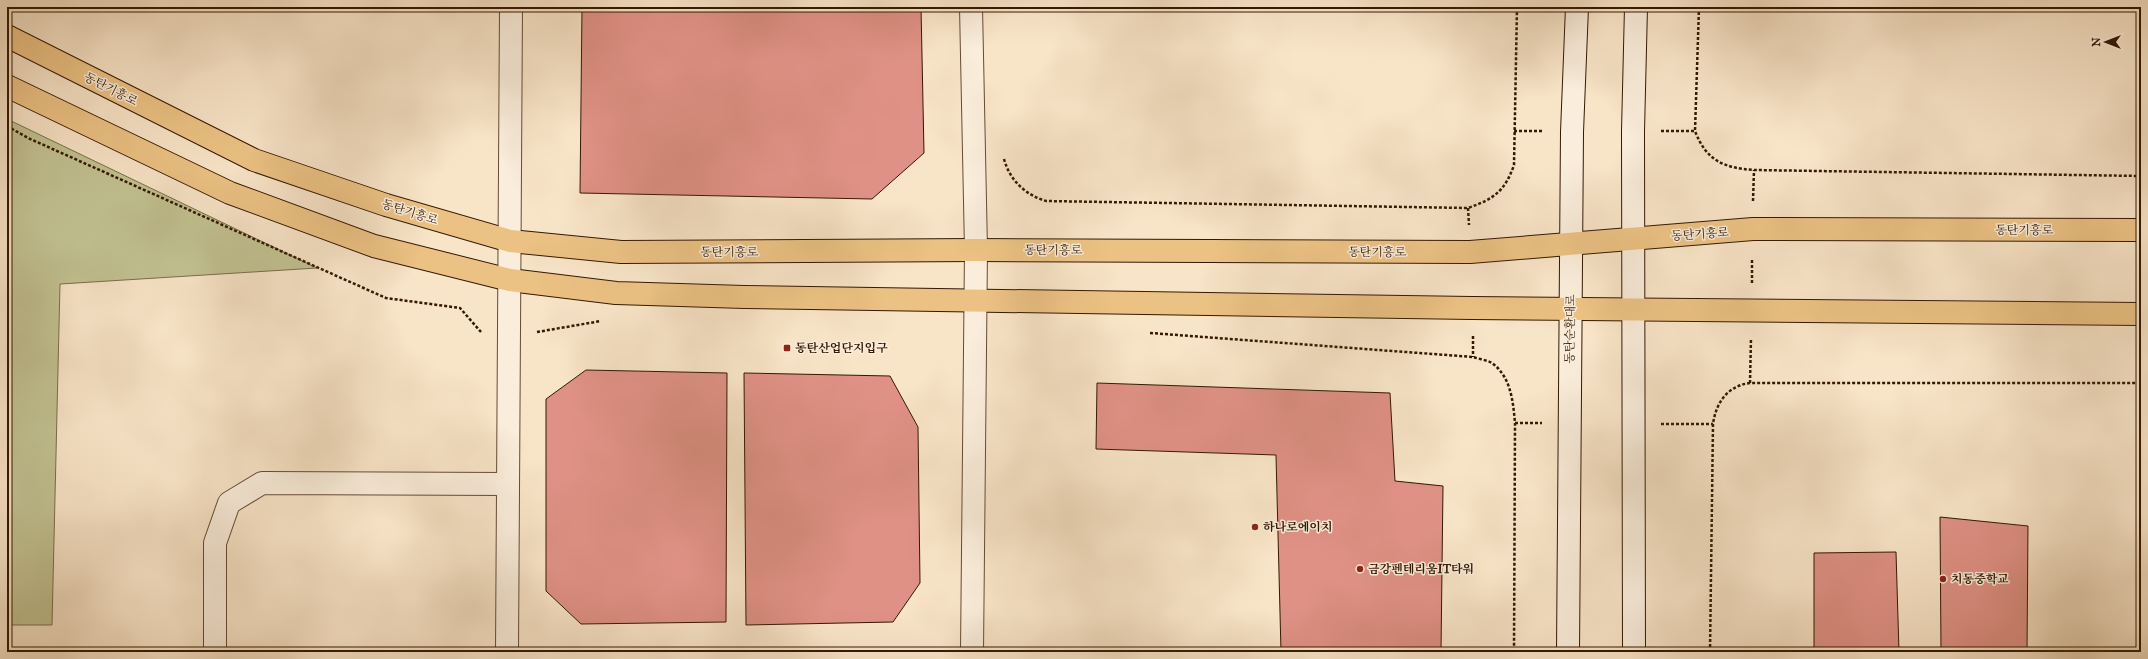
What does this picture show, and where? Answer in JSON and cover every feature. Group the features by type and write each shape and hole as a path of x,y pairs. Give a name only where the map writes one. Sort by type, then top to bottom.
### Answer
{"main road":[{"name":"동탄기흥로","path":"7,36 254,160 386,205 510,241 621,252 976,250 1470,252 1753,230 2141,230"},
{"path":"7,86 230,192 374,246 510,280 616,293 752,298 1570,309 2141,314"}],"street":[{"path":"507,652 511,7"},
{"path":"971,7 976,250 972,652"},
{"name":"동탄순환대로","path":"1568,652 1572,132 1577,7"},
{"path":"1634,652 1633,131 1636,7"},
{"path":"215,652 215,543 229,503 262,484 508,484"}],"path":[{"path":"1003,156 1007,170 1018,185 1032,197 1046,202 1468,208 1484,202 1498,193 1508,182 1514,165 1518,7"},
{"path":"1699,7 1695,130 1700,144 1707,154 1718,162 1743,169 1754,170 2141,176"},
{"path":"1633,131 1695,130"},
{"path":"1750,383 1754,170"},
{"path":"1473,357 1491,362 1505,378 1513,399 1515,423 1514,652"},
{"path":"1710,652 1713,424 1715,410 1727,392 1734,387 1750,383 2141,383"},
{"path":"1634,424 1713,424"}],"green space":[{"path":"7,119 317,268 60,284 52,625 7,625"}],"building":[{"path":"582,7 921,7 924,153 872,199 580,193"},
{"path":"586,370 727,373 726,622 581,624 546,591 546,399"},
{"path":"744,373 890,376 918,427 920,583 893,622 746,625"},
{"name":"금강펜테리움IT타워","path":"1097,383 1390,393 1395,481 1443,486 1441,652 1281,652 1276,455 1096,449"},
{"path":"1940,517 2028,526 2027,652 1941,652"},
{"path":"1896,552 1899,652 1814,652 1814,553"}],"place":[{"name":"동탄산업단지입구","path":"787,348"},
{"name":"하나로에이치","path":"1255,527"},
{"name":"금강펜테리움IT타워","path":"1360,569"},
{"name":"치동중학교","path":"1943,579"}]}
